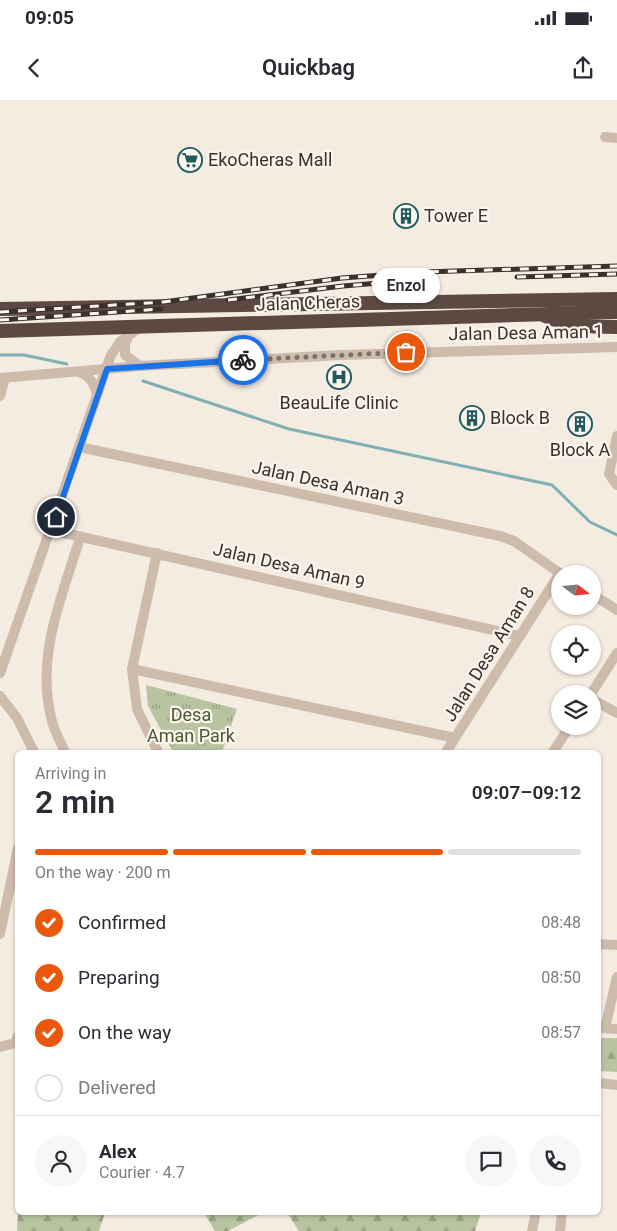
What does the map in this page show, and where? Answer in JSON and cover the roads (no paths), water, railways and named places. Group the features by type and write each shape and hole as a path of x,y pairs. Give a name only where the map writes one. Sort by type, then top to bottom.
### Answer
{"highway":[{"name":"Jalan Cheras","path":"0,309 617,299"},
{"name":"Jalan Cheras","path":"0,331 135,331 617,312"},
{"path":"541,315 560,324 576,327 617,327"}],"street":[{"path":"605,137 617,138"},
{"path":"135,331 125,344 125,355 140,366"},
{"path":"0,673 107,369 115,349 135,331"},
{"name":"Jalan Desa Aman 1","path":"2,375 413,352 617,347"},
{"path":"77,371 88,375 94,382 97,395"},
{"path":"0,396 2,375"},
{"path":"617,436 609,474 617,485"},
{"name":"Jalan Desa Aman 3","path":"79,446 500,536 514,541 551,567"},
{"name":"Jalan Desa Aman 9","path":"51,530 519,636"},
{"path":"64,750 51,718 45,672 49,639 80,538"},
{"path":"157,553 132,669 137,709 157,750"},
{"name":"Jalan Desa Aman 8","path":"447,750 551,587"},
{"path":"601,600 617,610"},
{"path":"597,685 617,653"},
{"path":"132,669 286,704 455,738"},
{"path":"0,696 17,718 33,750"},
{"path":"601,704 617,713"},
{"path":"554,750 564,735"},
{"path":"0,934 15,862"},
{"path":"601,944 617,945"},
{"path":"617,977 602,1028 617,1029"},
{"path":"0,1047 15,1040"},
{"path":"601,1082 617,1085"},
{"path":"532,1231 535,1215"},
{"path":"560,1231 562,1215"}],"waterway":[{"path":"0,355 24,355 67,364"},
{"path":"143,381 289,429 552,485 590,522 617,535"}],"railway":[{"path":"0,312 163,302 342,278 424,272 617,266"},
{"path":"517,277 617,274"},
{"path":"228,300 343,286 427,279"},
{"path":"0,320 161,309"}],"place":[{"name":"EkoCheras Mall","path":"190,160"},
{"name":"Tower E","path":"406,216"},
{"name":"Enzol","path":"406,352"},
{"name":"BeauLife Clinic","path":"339,377"},
{"name":"Block B","path":"472,418"},
{"name":"Block A","path":"580,424"}],"park label":[{"name":"Desa Aman Park","path":"191,725"}]}
